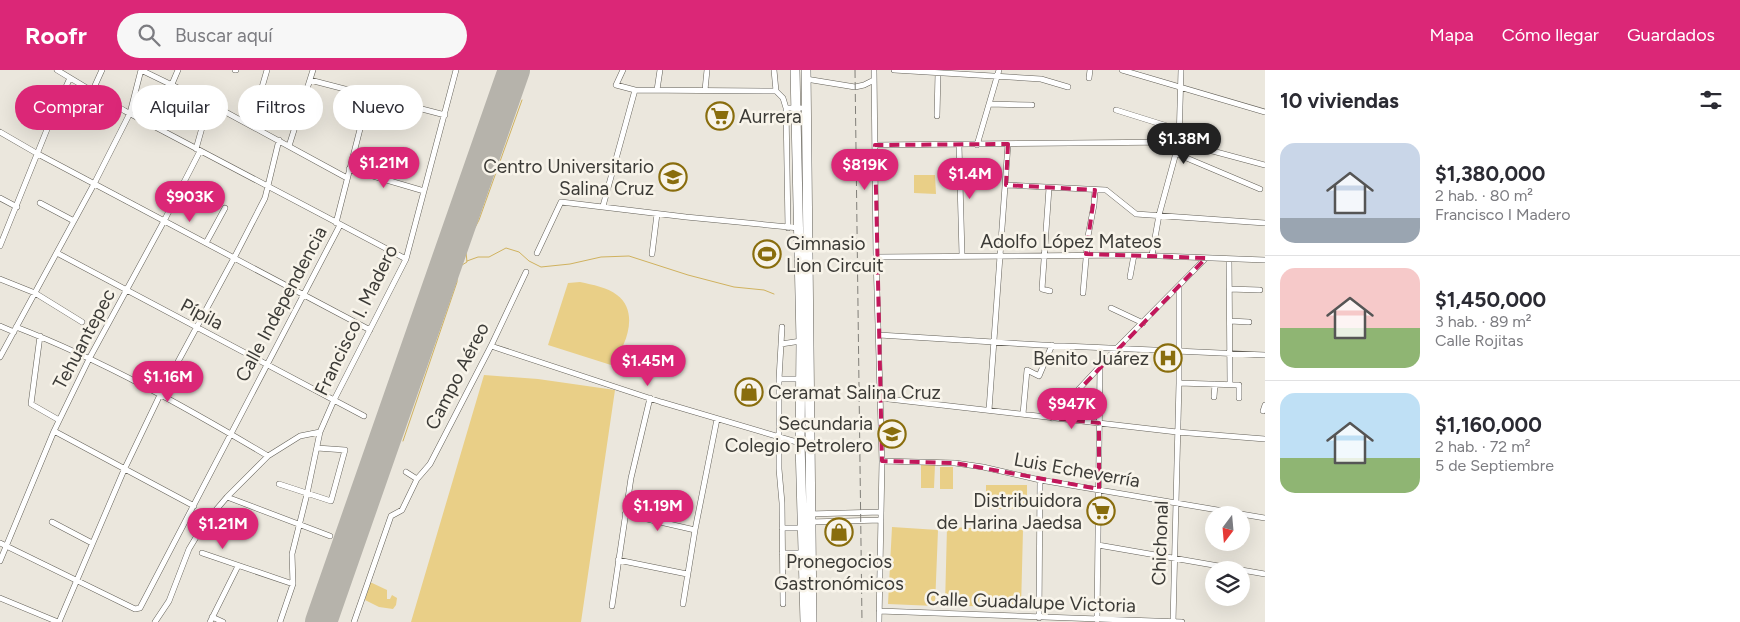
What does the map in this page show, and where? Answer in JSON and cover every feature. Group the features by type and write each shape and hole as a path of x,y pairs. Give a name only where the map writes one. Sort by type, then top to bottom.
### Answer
{"main road":[{"path":"795,70 803,228 806,520 804,553 805,622"},
{"path":"806,75 800,443 812,622"}],"street":[{"path":"56,70 63,72 81,85"},
{"path":"95,85 102,70"},
{"path":"0,357 94,184 130,113 141,70 172,84 178,70"},
{"path":"263,85 267,70"},
{"path":"289,146 313,70"},
{"name":"Francisco I. Madero","path":"293,584 291,561 308,494 320,432 334,400 406,259 456,70"},
{"path":"623,70 616,85 635,90 776,91"},
{"path":"657,90 660,70"},
{"path":"704,90 707,70"},
{"path":"774,70 776,91 782,98 786,108 788,228"},
{"path":"874,70 876,257 882,461 879,622"},
{"path":"894,70 1041,79 1068,87"},
{"path":"977,144 999,70"},
{"path":"1089,78 1090,70"},
{"path":"1122,70 1265,112"},
{"path":"1152,255 1159,215 1179,142 1181,70"},
{"path":"937,116 938,73"},
{"path":"806,75 855,87 874,80"},
{"path":"0,246 3,233 17,206 52,117 70,78"},
{"path":"310,80 333,85"},
{"path":"603,206 635,90"},
{"path":"989,104 1032,105"},
{"path":"786,108 806,108"},
{"path":"122,109 406,259"},
{"path":"423,109 444,115"},
{"path":"1116,110 1180,130"},
{"name":"Tehuantepec","path":"0,561 59,420 89,359 164,221 198,150 203,130"},
{"path":"260,130 347,178"},
{"name":"Calle Independencia","path":"77,580 138,609 140,608 267,365 338,224 347,178 360,130"},
{"path":"0,132 370,330"},
{"path":"0,598 58,622 124,470 160,395 264,198 279,140"},
{"path":"875,144 959,145 1179,142 1265,165"},
{"path":"988,410 1008,144"},
{"path":"959,145 962,255"},
{"path":"1176,154 1260,189"},
{"path":"350,169 424,190"},
{"path":"1006,185 1106,190 1136,214 1265,223"},
{"path":"1049,188 1042,289 1050,291"},
{"path":"1083,293 1086,254 1095,190"},
{"path":"0,198 17,206"},
{"path":"537,254 561,202 657,214 803,228"},
{"path":"40,203 74,221"},
{"path":"206,243 224,208"},
{"path":"652,254 657,214"},
{"name":"Pípila","path":"57,253 364,416"},
{"path":"1130,277 1134,254"},
{"name":"Adolfo López Mateos","path":"876,257 1134,254 1265,260"},
{"path":"1052,418 1117,348 1206,258"},
{"path":"1229,259 1230,384"},
{"name":"Campo Aéreo","path":"354,622 391,516 402,510 417,479 430,464 491,346 515,291 526,272"},
{"path":"0,279 35,292 82,322"},
{"name":"Chichonal","path":"1173,622 1177,504 1179,286"},
{"path":"1229,289 1260,290"},
{"path":"1111,308 1143,323"},
{"path":"1230,321 1250,322"},
{"path":"0,326 40,336 89,359 160,395 268,456"},
{"path":"782,328 778,379 783,604"},
{"path":"879,335 1265,355"},
{"path":"40,336 31,404 59,420"},
{"path":"781,344 801,341"},
{"path":"1022,414 1027,370 1039,376 1052,345"},
{"path":"491,346 650,398 800,443"},
{"path":"1097,620 1100,366"},
{"path":"778,379 800,379"},
{"path":"1179,383 1239,385 1239,398"},
{"path":"1214,384 1214,397"},
{"path":"612,606 631,478 650,398"},
{"path":"880,398 1177,432 1265,439"},
{"path":"682,604 717,419"},
{"path":"54,432 194,506"},
{"path":"155,622 169,601 189,549 204,524 227,497 268,456 300,436 320,432"},
{"path":"279,484 331,501 345,452 344,449 317,448"},
{"name":"Luis Echeverría","path":"882,461 955,463 982,467 1040,480 1265,518"},
{"path":"406,472 417,479"},
{"path":"1039,618 1040,480"},
{"path":"227,497 299,526 330,536"},
{"path":"782,528 806,520 881,512"},
{"path":"626,514 695,530"},
{"path":"806,520 881,520"},
{"path":"52,522 92,543"},
{"path":"0,543 77,580"},
{"path":"1098,545 1265,574"},
{"path":"202,553 293,584 280,622"},
{"path":"782,553 804,553"},
{"path":"618,560 687,574"},
{"path":"223,622 211,620 238,566"},
{"name":"Calle Guadalupe Victoria","path":"879,611 1134,622 1182,622"}],"highlighted area":[{"path":"1008,144 1006,185 1095,190 1086,254 1206,258 1052,418 1099,423 1099,489 955,463 882,461 875,145"}],"shaded area":[{"path":"914,175 935,175 936,194 914,193"},
{"path":"580,282 613,292 624,302 628,311 629,320 626,339 617,358 611,365 548,345 568,283"},
{"path":"484,375 538,379 615,390 581,622 411,622"},
{"path":"921,465 935,465 934,488 921,488"},
{"path":"940,467 953,467 953,489 940,489"},
{"path":"986,485 1027,485 1027,509 986,509"},
{"path":"892,527 938,530 935,606 888,604"},
{"path":"947,527 1023,530 1021,608 945,605"},
{"path":"370,582 387,590 387,599 390,599 392,595 397,598 393,609 379,607 365,600"}],"waterway":[{"path":"403,441 457,282 457,268 467,262 465,242 470,237 479,220 522,100"},
{"path":"467,261 478,257 489,257 506,248 519,252 529,261 541,267 570,264 601,257 629,256 688,275 734,287 764,290 774,294"}],"runway":[{"path":"321,622 514,70"}],"railway":[{"path":"855,70 862,622"}],"place":[{"name":"Aurrera","path":"720,116"},
{"name":"Centro Universitario Salina Cruz","path":"673,177"},
{"name":"Gimnasio Lion Circuit","path":"767,254"},
{"name":"Benito Juárez","path":"1168,358"},
{"name":"Ceramat Salina Cruz","path":"749,392"},
{"name":"Secundaria Colegio Petrolero","path":"892,434"},
{"name":"Distribuidora de Harina Jaedsa","path":"1101,511"},
{"name":"Pronegocios Gastronómicos","path":"839,532"}]}
